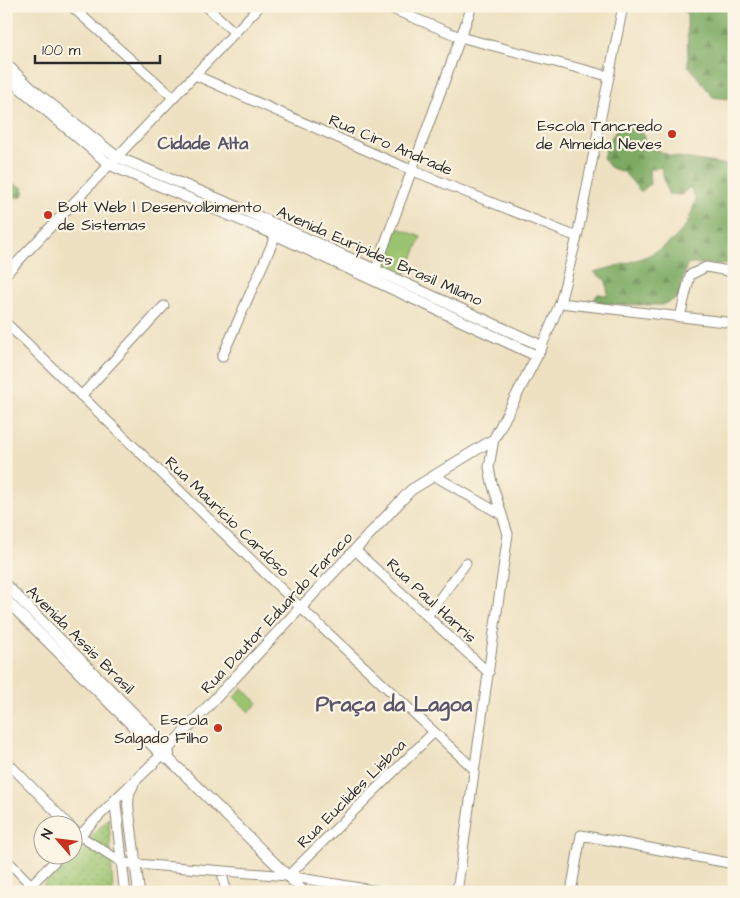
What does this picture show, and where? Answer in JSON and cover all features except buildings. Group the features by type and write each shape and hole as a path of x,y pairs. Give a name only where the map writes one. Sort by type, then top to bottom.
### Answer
{"main road":[{"name":"Avenida Euripides Brasil Milano","path":"6,64 29,92 110,165 231,209 276,235 376,269 408,284 537,356"},
{"name":"Avenida Euripides Brasil Milano","path":"6,76 118,157 331,255 372,279 403,293 542,346"},
{"path":"403,293 408,284"},
{"path":"494,439 542,346"},
{"name":"Rua Doutor Eduardo Faraco","path":"115,800 166,755 411,490 494,439"},
{"name":"Avenida Assis Brasil","path":"6,585 44,630 304,892"},
{"name":"Avenida Assis Brasil","path":"6,600 44,630"},
{"path":"136,780 129,793 128,805 139,892"},
{"path":"115,800 125,892"}],"street":[{"path":"72,6 174,98"},
{"path":"206,6 235,33"},
{"path":"6,274 260,6"},
{"path":"385,6 460,37 608,76"},
{"path":"372,279 472,6"},
{"path":"542,346 560,303 577,236 623,6"},
{"name":"Rua Ciro Andrade","path":"195,75 411,170 577,236"},
{"path":"222,357 276,235"},
{"path":"680,317 690,275 706,267 734,272"},
{"path":"560,303 734,323"},
{"path":"81,396 164,306"},
{"name":"Rua Maurício Cardoso","path":"6,323 301,608 474,769"},
{"path":"457,892 508,534 489,468 494,439"},
{"path":"435,476 502,515"},
{"name":"Rua Paul Harris","path":"355,550 489,673"},
{"path":"427,616 466,563"},
{"name":"Rua Euclides Lisboa","path":"288,876 434,732"},
{"path":"6,761 60,816"},
{"name":"Rua Doutor Eduardo Faraco","path":"82,834 115,800"},
{"path":"571,892 581,835 734,864"},
{"path":"82,837 123,863 136,866 288,876 384,892"},
{"path":"6,859 32,888"},
{"path":"24,892 32,888 51,866"},
{"path":"222,872 226,892"}],"green space":[{"path":"675,6 734,6 734,100 713,97 688,65 687,13"},
{"path":"617,129 630,129 643,133 646,146 671,156 734,166 734,264 687,264 678,298 662,305 599,304 594,299 598,294 608,295 606,281 594,272 645,257 668,244 686,225 696,199 690,187 681,195 668,194 661,167 649,170 650,184 641,192 624,172 611,168 603,158 607,145"},
{"path":"6,176 15,185 22,187 24,193 20,198 6,194"},
{"path":"398,228 421,237 406,274 383,265"},
{"path":"243,688 258,703 249,712 234,697"},
{"path":"109,818 113,892 40,892 40,888 62,866 82,866 82,845"}],"place":[{"name":"Escola Tancredo de Almeida Neves","path":"672,134"},
{"name":"Bolt Web l Desenvolbimento de Sistemas","path":"48,215"},
{"name":"Escola Salgado Filho","path":"218,728"}],"district":[{"name":"Cidade Alta","path":"203,143"},
{"name":"Praça da Lagoa","path":"394,704"}]}
